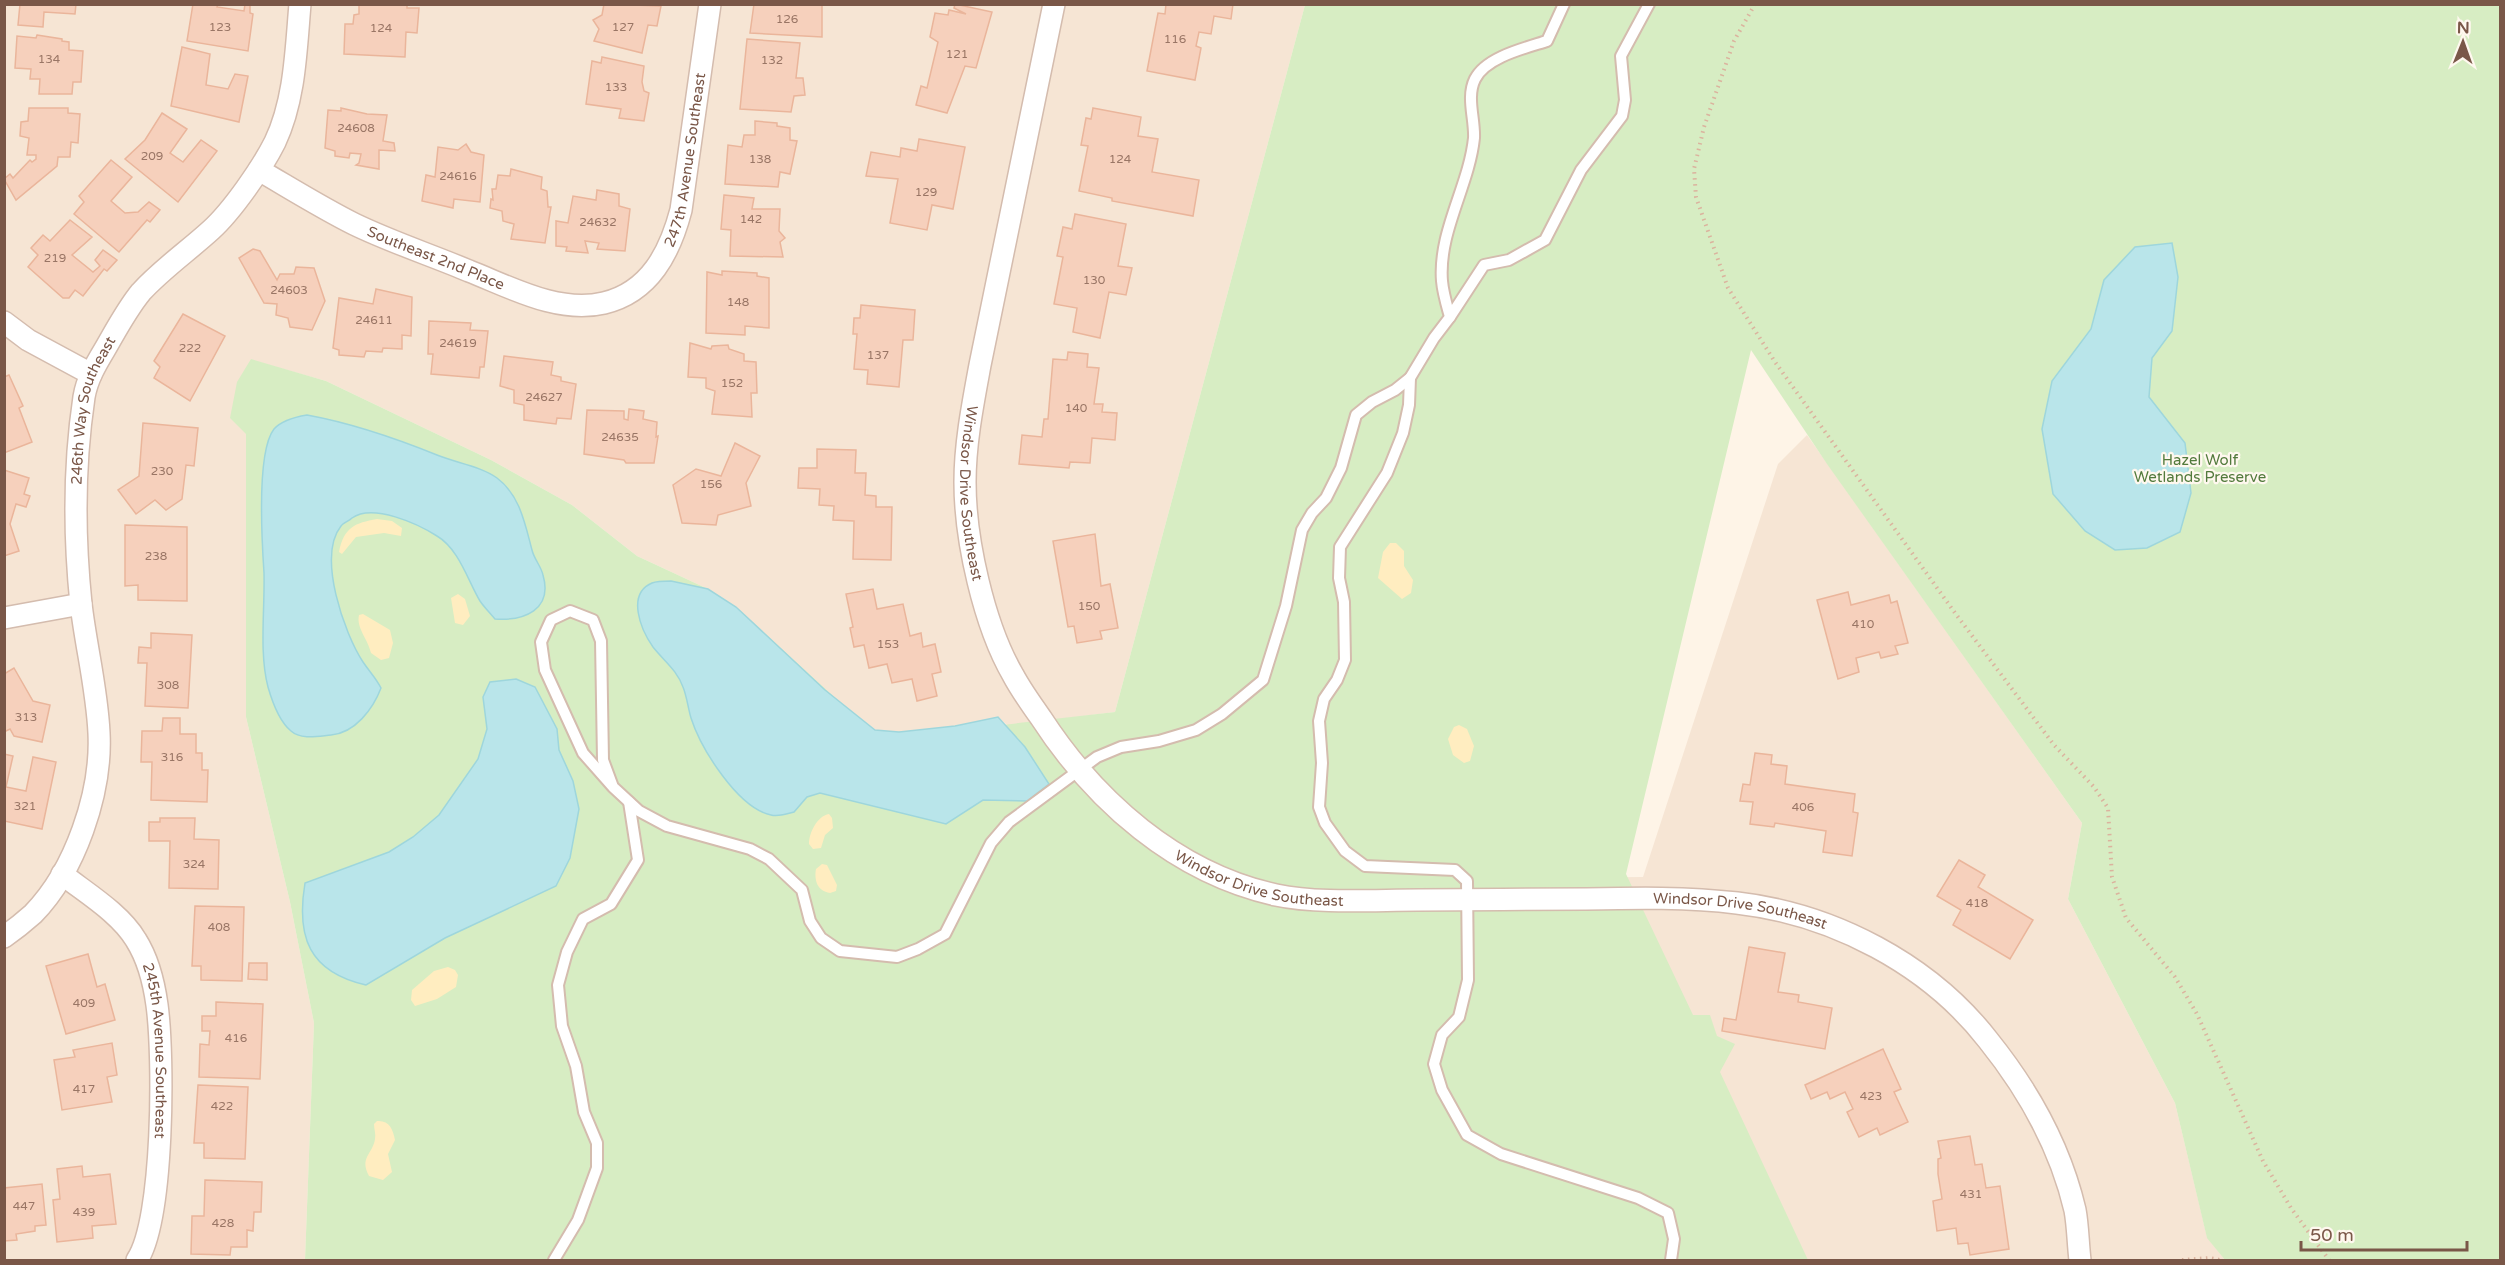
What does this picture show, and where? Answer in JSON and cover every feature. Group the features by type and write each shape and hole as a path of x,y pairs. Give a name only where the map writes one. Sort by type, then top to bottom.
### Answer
{"street":[{"name":"246th Way Southeast","path":"4,937 33,913 62,874 90,811 96,779 99,735 93,676 81,604 76,486 85,394 91,374 118,325 142,292 213,228 259,170 276,140 288,104 295,65 300,4"},
{"name":"247th Avenue Southeast","path":"624,297 651,276 665,257 674,234 681,210 710,4"},
{"name":"Windsor Drive Southeast","path":"1054,4 970,421 965,480 968,539 985,604 1011,673 1052,735 1098,793 1147,835 1211,874 1278,896 1350,900 1676,898 1741,903 1804,918 1853,937 1924,975 1971,1018 2019,1078 2046,1128 2075,1212 2080,1260"},
{"name":"Southeast 2nd Place","path":"259,170 355,225 522,292 554,302 580,306 604,303 624,297"},
{"path":"4,322 28,340 91,374"},
{"path":"4,618 81,604"},
{"name":"245th Avenue Southeast","path":"62,874 112,915 136,939 150,971 157,1002 160,1036 154,1209 143,1251 137,1260"}],"lane":[{"path":"1450,317 1442,281 1446,244 1470,159 1474,122 1471,94 1475,78 1490,63 1547,42 1564,4"},
{"path":"613,787 603,760 601,641 593,620 570,611 551,620 541,642 545,670 583,753 613,787 639,811 667,826 750,849 769,859 802,890 810,921 821,938 840,951 897,957 918,950 945,934 991,843 1009,822 1097,757 1121,747 1159,741 1196,730 1222,714 1263,680 1286,606 1302,530 1312,513 1326,498 1341,468 1356,415 1410,378 1434,338 1484,265 1509,260 1545,240 1581,170 1622,116 1625,100 1622,56 1649,4"},
{"path":"1410,378 1409,405 1402,434 1387,473 1340,547 1339,578 1344,602 1345,660 1337,680 1324,699 1319,721 1322,763 1319,807 1325,823 1345,851 1365,866 1455,870 1467,881 1468,980 1459,1017 1442,1035 1434,1065 1442,1090 1467,1135 1501,1154 1638,1198 1668,1213 1674,1239 1671,1260"},
{"path":"554,1260 578,1220 597,1168 597,1143 584,1112 576,1066 562,1026 558,985 567,952 583,919 611,904 638,860 630,802"}],"path":[{"path":"1755,4 1734,41 1704,127 1694,169 1696,197 1728,288 1775,362 1962,622 2054,745 2094,787 2108,808 2112,877 2126,918 2175,977 2197,1014 2263,1161 2291,1208 2329,1260"},
{"path":"2182,1260 2210,1258 2220,1260"}],"shaded area":[{"path":"5,4 1305,5 1115,712 1068,718 1390,879 1643,877 1778,464 1807,435 2082,823 2068,899 2175,1103 2207,1237 2225,1260 1807,1260 1052,765 998,717 955,726 899,732 875,730 825,690 736,607 708,589 637,556 572,505 491,460 326,381 251,360 246,434 246,717 290,902 314,1023 305,1260 5,1260"}],"green space":[{"name":"Hazel Wolf Wetlands Preserve","path":"1305,5 2500,5 2500,1260 2225,1260 2207,1238 2175,1103 2068,899 2082,823 1827,464 1751,350 1626,874 1693,1015 1710,1015 1717,1036 1735,1044 1720,1072 1808,1260 305,1260 314,1023 290,902 246,717 246,434 230,418 237,382 251,359 326,381 491,460 572,505 637,556 708,589 736,607 880,739 1115,712"}],"sand":[{"path":"377,519 392,521 402,528 401,536 384,533 356,537 342,554 339,552 347,532 362,522"},
{"path":"1390,543 1396,543 1404,551 1404,566 1413,580 1411,593 1402,599 1378,578 1383,552"},
{"path":"458,594 465,599 470,616 463,625 455,623 451,598"},
{"path":"363,614 390,630 393,643 389,658 381,660 371,653 359,624 359,615"},
{"path":"1459,725 1467,729 1474,746 1470,761 1464,763 1453,755 1448,739 1454,727"},
{"path":"829,814 833,828 825,835 821,848 813,849 809,844 812,830 817,821"},
{"path":"822,864 827,865 837,885 836,891 826,892 817,884 816,869"},
{"path":"448,967 455,970 458,975 456,987 437,999 415,1006 411,1000 412,990 434,971"},
{"path":"377,1121 385,1122 390,1126 395,1140 388,1154 392,1172 383,1180 369,1176 365,1164 374,1144 374,1124"}],"water":[{"path":"2172,243 2178,277 2172,331 2152,358 2149,397 2185,443 2191,493 2180,532 2147,548 2115,550 2085,531 2053,494 2042,429 2052,381 2091,329 2104,280 2135,247"},
{"path":"307,415 389,437 476,468 497,478 516,501 533,553 542,572 545,587 544,597 534,611 516,618 495,619 480,601 457,557 437,536 407,521 383,514 361,514 352,518 341,526 334,539 332,575 348,633 363,662 381,688 368,712 348,730 331,735 310,737 300,736 291,731 277,711 265,674 263,645 262,477 268,441 274,429 281,423"},
{"path":"671,581 708,589 736,607 825,690 875,730 899,732 955,726 998,717 1025,747 1049,784 1027,801 983,800 946,824 820,793 807,797 794,812 788,814 774,816 758,810 722,776 696,731 680,681 653,647 644,631 638,613 640,595 644,588 654,582"},
{"path":"516,679 535,687 557,729 559,750 573,781 579,809 570,858 556,886 445,938 366,985 331,971 319,961 305,936 303,902 305,883 389,852 413,837 439,815 478,759 487,729 483,697 490,682"}],"building":[{"path":"20,4 76,4 75,14 44,12 43,27 18,25"},
{"path":"193,4 218,4 217,7 244,11 245,4 250,4 250,13 253,14 248,51 187,41"},
{"path":"359,4 407,4 407,8 419,8 417,33 406,32 405,57 344,54 345,24 353,24 354,15 359,14"},
{"path":"604,4 661,6 657,26 648,25 642,53 594,41 599,29 593,20 602,15"},
{"path":"754,4 822,4 822,37 750,33"},
{"path":"955,4 992,12 976,68 965,66 947,113 916,105 921,86 927,88 938,42 930,37 935,13 948,15 949,10 966,14 954,8"},
{"path":"1166,4 1233,4 1231,19 1214,16 1211,34 1199,32 1196,46 1201,48 1195,80 1147,71 1158,13 1165,14"},
{"path":"37,35 62,39 62,41 69,42 69,50 83,51 81,82 73,82 72,94 39,94 40,79 30,79 31,69 15,68 17,36 36,38"},
{"path":"747,39 800,43 796,78 803,78 805,95 794,96 791,112 740,109"},
{"path":"182,47 210,54 206,85 228,89 235,74 248,76 239,122 171,106"},
{"path":"602,57 644,66 642,82 644,91 649,93 644,121 619,118 621,109 586,104 592,61 601,63"},
{"path":"29,108 68,108 68,113 80,114 78,143 71,142 70,157 58,157 57,166 16,200 4,179 10,174 13,178 30,160 32,162 36,159 36,155 27,155 29,138 20,136 21,122 28,121"},
{"path":"341,108 367,114 387,115 383,141 394,143 395,151 379,150 379,169 356,165 359,163 361,154 350,153 349,158 335,156 335,151 325,148 328,110 341,111"},
{"path":"1093,108 1141,117 1138,136 1158,139 1152,172 1199,180 1193,216 1112,201 1112,198 1079,191 1088,146 1081,145 1086,118 1091,119"},
{"path":"162,113 187,129 170,153 183,162 201,140 217,151 178,202 125,159 145,140"},
{"path":"755,121 777,123 777,126 790,128 790,140 797,141 790,174 780,172 778,187 725,184 728,145 742,147 744,135 755,135"},
{"path":"919,139 965,147 953,209 932,205 927,230 890,223 898,179 866,176 871,152 900,157 901,148 917,151"},
{"path":"466,144 471,152 484,155 480,202 454,199 453,208 422,201 426,175 435,177 438,147 458,150"},
{"path":"111,160 132,177 111,201 125,213 138,212 149,202 160,210 150,222 147,220 119,252 74,214 84,202 79,196"},
{"path":"511,169 542,177 541,189 547,191 548,207 551,207 545,243 511,239 514,224 503,221 502,211 490,208 491,199 493,200 492,189 496,189 498,175 510,176"},
{"path":"597,190 619,194 619,206 630,209 625,251 597,249 599,243 585,241 588,253 566,251 567,247 556,246 556,221 568,223 573,196 596,200"},
{"path":"724,195 754,198 752,209 780,209 779,231 785,238 780,242 783,257 730,256 731,230 721,229"},
{"path":"1075,214 1126,224 1118,266 1132,268 1126,295 1109,292 1100,338 1073,332 1077,308 1054,304 1063,257 1057,256 1063,227 1072,229"},
{"path":"70,220 92,237 72,255 93,272 100,266 95,260 103,250 117,260 107,271 104,269 83,296 75,290 69,298 63,298 28,267 38,255 31,248 43,235 50,241"},
{"path":"253,249 260,251 277,280 280,274 294,274 296,267 314,268 325,301 312,330 290,327 288,318 276,315 277,304 264,303 239,258"},
{"path":"722,271 757,273 757,276 769,278 769,328 745,326 745,335 706,333 707,272 722,275"},
{"path":"376,289 412,297 411,336 402,335 402,349 383,348 382,352 366,351 364,357 339,355 339,350 333,348 339,298 373,304"},
{"path":"861,305 915,310 913,340 903,340 899,387 867,384 868,370 854,369 857,334 853,334 854,318 860,318"},
{"path":"183,314 225,336 190,401 154,378 160,367 154,361"},
{"path":"429,321 471,323 470,330 488,331 484,367 480,367 479,378 431,374 433,354 428,354"},
{"path":"690,343 711,349 712,346 728,345 729,349 744,354 744,361 756,362 757,393 751,393 752,417 712,414 715,391 706,388 706,378 688,377"},
{"path":"1068,352 1088,354 1087,367 1099,368 1094,404 1103,404 1102,412 1117,413 1115,440 1092,438 1090,463 1070,462 1069,468 1019,464 1022,435 1042,437 1044,419 1048,419 1053,359 1067,360"},
{"path":"504,356 553,362 551,375 561,377 561,381 576,384 571,419 557,418 556,424 524,420 524,405 514,403 514,390 500,386"},
{"path":"9,375 23,406 19,408 32,442 4,453 4,377"},
{"path":"629,409 644,411 643,419 657,422 656,437 658,436 654,463 626,463 624,460 584,454 587,410 624,411 624,419 628,420"},
{"path":"143,423 198,428 194,466 186,465 182,499 166,510 155,500 136,514 118,490 139,476"},
{"path":"735,443 760,456 746,483 751,506 718,515 716,525 682,523 673,485 696,469 721,476"},
{"path":"817,449 856,450 855,473 866,473 865,495 876,496 876,507 892,507 891,560 853,559 854,521 833,520 834,506 819,505 820,489 798,488 799,468 817,468"},
{"path":"4,470 29,478 24,494 30,496 26,507 16,504 10,524 19,551 4,556"},
{"path":"125,525 187,527 187,601 138,600 138,585 125,586"},
{"path":"1095,534 1101,586 1110,584 1118,628 1100,631 1102,639 1077,643 1074,626 1068,627 1053,541"},
{"path":"873,589 877,609 903,604 910,636 921,633 923,647 935,644 941,672 932,674 937,696 917,701 912,679 892,683 887,664 869,668 864,645 854,647 850,628 853,627 846,594"},
{"path":"1848,592 1851,605 1889,595 1891,603 1897,601 1908,643 1895,646 1898,654 1881,658 1879,652 1856,658 1859,672 1838,679 1817,600"},
{"path":"151,633 192,635 188,708 145,706 147,663 138,663 139,647 151,648"},
{"path":"14,668 33,701 50,705 42,742 14,736 10,729 4,732 4,674"},
{"path":"163,718 180,718 180,734 196,734 196,753 202,753 202,770 208,770 207,802 151,800 152,762 141,762 142,731 162,731"},
{"path":"1755,753 1772,755 1771,764 1787,766 1785,784 1855,794 1853,812 1858,813 1852,856 1823,852 1826,831 1775,823 1774,827 1750,824 1753,802 1740,801 1743,784 1750,785"},
{"path":"4,754 13,756 6,787 26,791 33,757 56,762 42,829 4,821"},
{"path":"160,818 195,818 194,839 219,840 218,889 169,888 170,841 149,841 149,822 160,822"},
{"path":"1959,860 1985,875 1978,887 2033,920 2010,959 1953,925 1961,910 1937,896"},
{"path":"195,906 244,907 242,981 201,980 201,966 192,966"},
{"path":"1749,947 1785,953 1778,992 1799,995 1798,1002 1832,1008 1825,1049 1722,1031 1724,1018 1736,1020"},
{"path":"88,954 97,987 105,984 115,1020 66,1034 46,966"},
{"path":"249,963 267,963 267,980 248,979"},
{"path":"216,1002 263,1004 260,1079 199,1077 200,1044 209,1045 210,1031 202,1031 202,1016 216,1016"},
{"path":"112,1043 117,1075 107,1077 112,1102 62,1110 54,1060 75,1057 73,1050"},
{"path":"1883,1049 1901,1089 1894,1092 1908,1122 1880,1135 1877,1128 1859,1137 1847,1112 1853,1109 1845,1092 1830,1099 1827,1092 1811,1099 1805,1085"},
{"path":"198,1085 248,1087 245,1159 204,1158 204,1143 194,1143"},
{"path":"1970,1136 1975,1165 1982,1164 1986,1188 2000,1186 2009,1249 1970,1255 1968,1243 1958,1244 1956,1228 1937,1231 1933,1201 1942,1199 1938,1174 1938,1159 1941,1158 1938,1141"},
{"path":"82,1166 83,1177 110,1174 116,1224 92,1226 93,1238 57,1242 53,1200 60,1199 57,1169"},
{"path":"205,1180 262,1182 261,1212 254,1212 253,1231 247,1230 247,1247 231,1247 230,1255 191,1254 192,1216 204,1216"},
{"path":"42,1184 46,1225 35,1226 35,1231 16,1234 17,1240 4,1241 4,1188"}]}
